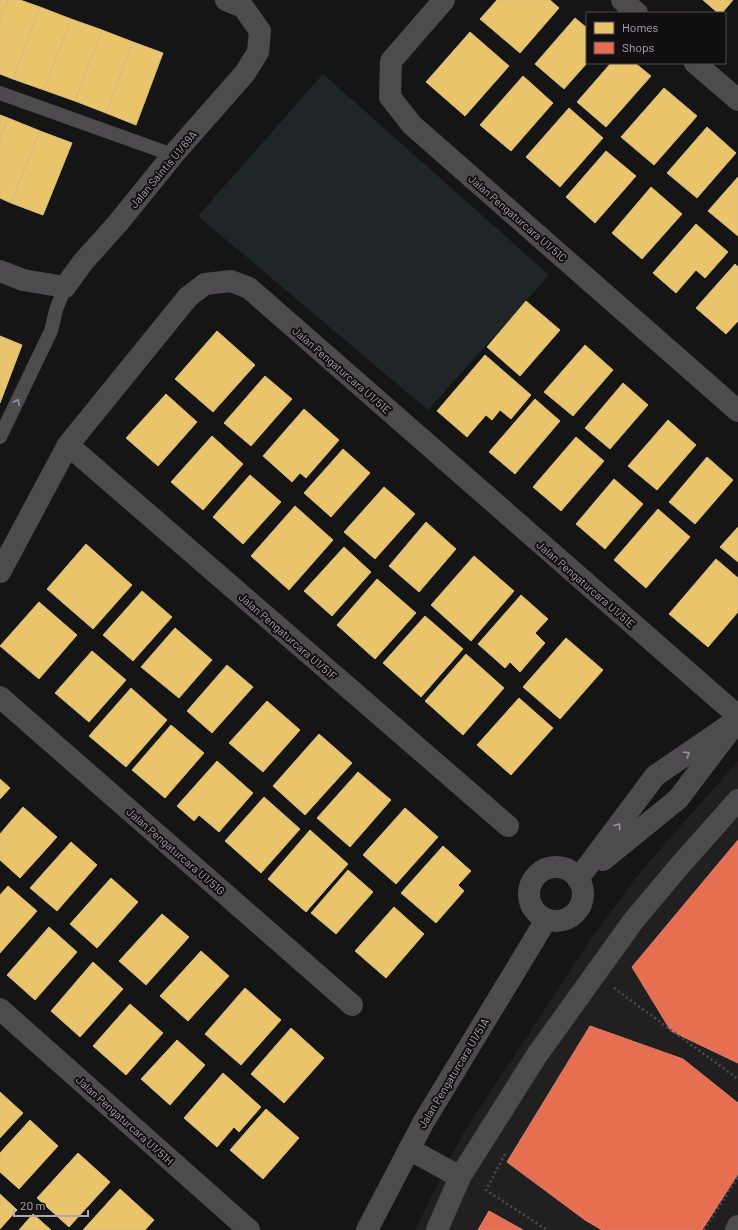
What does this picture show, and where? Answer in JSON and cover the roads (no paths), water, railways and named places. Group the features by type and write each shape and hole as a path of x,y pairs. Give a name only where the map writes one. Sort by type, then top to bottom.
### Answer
{"street":[{"name":"Jalan Saintis U1/69A","path":"65,287 83,262 245,74 258,52 260,31 243,7 226,0"},
{"name":"Jalan Pengaturcara U1/51C","path":"444,0 391,61 390,96 412,125 738,411"},
{"path":"622,0 636,12"},
{"path":"696,64 738,100"},
{"path":"0,271 24,280 65,287"},
{"name":"Jalan Pengaturcara U1/51E","path":"0,572 68,445 188,296 205,284 231,281 249,288 738,719"},
{"name":"Jalan Pengaturcara U1/51F","path":"68,445 508,826"},
{"name":"Jalan Pengaturcara U1/51G","path":"0,697 352,1005"},
{"path":"578,879 678,799 738,719"},
{"path":"578,879 655,776 738,719"},
{"path":"437,1230 460,1177 538,1055 634,920 738,800"},
{"path":"554,867 563,868 572,873 578,879 582,887 583,896 577,911 570,917 563,921 554,922 546,920 533,910 529,901 528,891 531,882 545,869 554,867"},
{"name":"Jalan Pengaturcara U1/51A","path":"367,1230 423,1124 546,920"},
{"name":"Jalan Pengaturcara U1/51H","path":"0,1009 250,1230"},
{"path":"409,1149 460,1177"},
{"path":"736,1230 738,1226"}],"lane":[{"path":"0,93 174,155"},
{"path":"0,437 51,331 56,310 65,287"}]}
